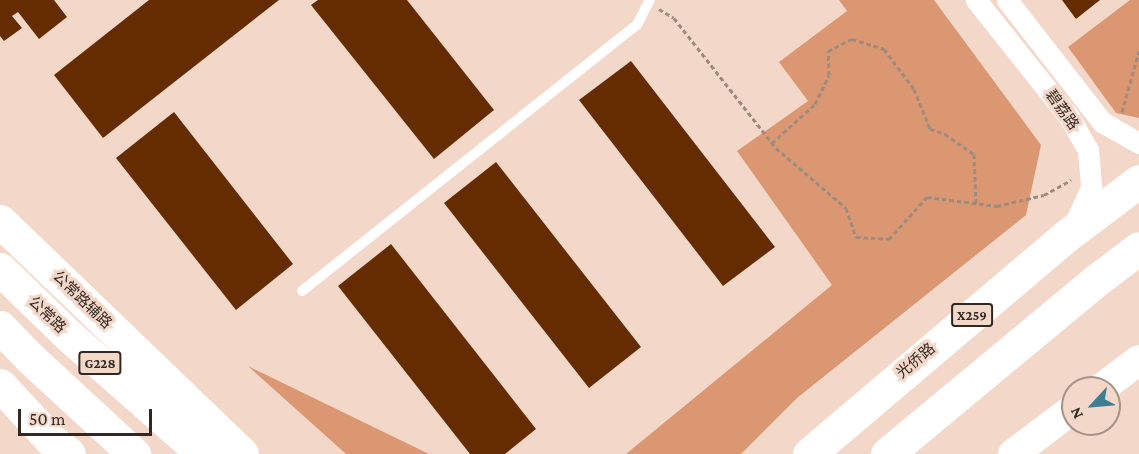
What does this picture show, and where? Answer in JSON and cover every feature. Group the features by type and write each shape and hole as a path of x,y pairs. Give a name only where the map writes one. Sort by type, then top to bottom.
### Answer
{"main road":[{"name":"光侨路","path":"809,454 1066,236 1139,181"},
{"name":"公常路辅路","path":"0,221 242,454"},
{"path":"887,454 1098,279 1139,248"},
{"name":"公常路","path":"0,270 68,335 203,454"},
{"name":"G228","path":"0,327 30,358 134,454"},
{"path":"0,385 50,438 69,454"}],"street":[{"name":"碧荔路","path":"976,0 1069,117 1088,150 1091,188 1081,214 1066,236"},
{"name":"碧荔路","path":"1007,0 1102,122 1139,143"},
{"path":"1098,279 1139,271"},
{"path":"1121,376 1137,366"},
{"path":"1013,454 1061,418"}],"lane":[{"path":"302,291 637,25 650,2"}],"path":[{"path":"650,2 674,18 772,143 846,208 856,237 889,239 927,197 997,206 1044,195 1080,174"},
{"path":"772,143 815,104 829,75 828,51 852,39 884,49 914,89 930,129 945,134 974,154 976,203"},
{"path":"1117,131 1139,51"}],"shaded area":[{"path":"839,0 934,0 1041,145 1026,215 797,398 741,454 626,454 832,285 737,151 808,101 779,62 847,11"},
{"path":"1130,0 1139,0 1139,118 1116,113 1068,47"},
{"path":"248,366 429,454 346,454"}],"building":[{"path":"0,0 54,0 67,17 39,39 18,12 12,16 22,28 4,41 0,36"},
{"path":"149,0 279,0 103,138 54,75"},
{"path":"318,0 407,0 494,110 434,159 311,5"},
{"path":"1062,0 1100,0 1076,19"},
{"path":"631,61 775,247 723,286 579,100"},
{"path":"174,112 293,264 236,310 116,158"},
{"path":"496,162 641,347 589,388 444,203"},
{"path":"391,244 536,429 505,454 470,454 338,286"}]}
